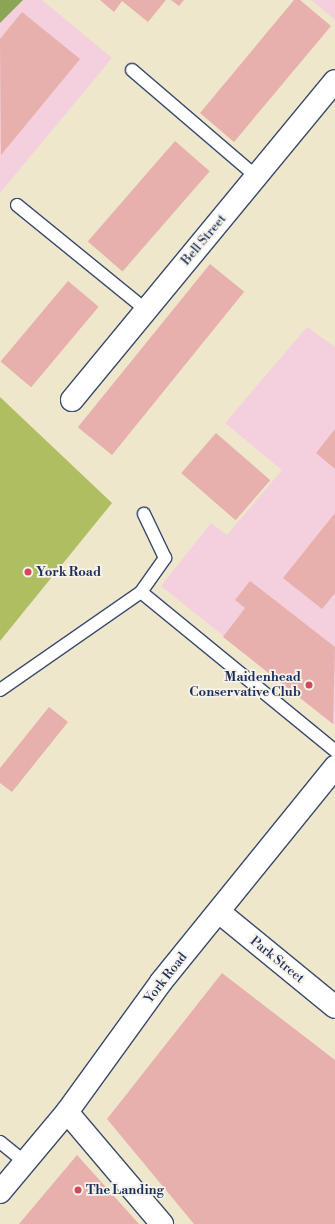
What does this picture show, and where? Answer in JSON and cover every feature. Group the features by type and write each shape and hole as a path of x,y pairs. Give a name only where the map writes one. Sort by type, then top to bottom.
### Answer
{"street":[{"name":"Bell Street","path":"72,400 145,309 257,177 335,81"},
{"name":"York Road","path":"0,1192 26,1163 67,1112 161,982 335,767"},
{"name":"Park Street","path":"219,912 335,1007"},
{"path":"67,1112 162,1224"}],"lane":[{"path":"132,70 257,177"},
{"path":"17,205 145,309"},
{"path":"0,690 141,592 165,558 144,514"},
{"path":"141,592 335,751"},
{"path":"0,1142 26,1163"}],"shaded area":[{"path":"23,0 42,0 112,58 0,193 0,23"},
{"path":"311,0 335,0 335,20"},
{"path":"307,327 335,347 335,725 161,586 211,523 227,535 282,470 225,423"}],"green space":[{"path":"0,0 23,0 0,23"},
{"name":"York Road","path":"0,397 112,503 0,641"}],"building":[{"path":"100,0 166,0 148,22 122,1 114,12"},
{"path":"171,0 184,0 179,6"},
{"path":"294,0 300,0 331,26 234,142 200,113"},
{"path":"22,12 80,59 1,155 0,39"},
{"path":"175,141 210,171 122,272 88,241"},
{"path":"210,264 244,292 112,455 78,427"},
{"path":"68,281 99,307 31,387 1,361"},
{"path":"335,429 335,469 316,453"},
{"path":"216,433 270,480 236,520 181,473"},
{"path":"335,513 335,593 322,609 283,578"},
{"name":"Maidenhead Conservative Club","path":"250,581 335,647 333,724 223,637 245,608 235,600"},
{"path":"49,707 68,722 12,792 0,783 0,768"},
{"path":"222,973 335,1060 335,1224 194,1224 107,1119"},
{"name":"The Landing","path":"77,1155 139,1224 19,1224"}],"place":[{"name":"York Road","path":"28,572"},
{"name":"Maidenhead Conservative Club","path":"309,685"},
{"name":"The Landing","path":"78,1190"}]}
